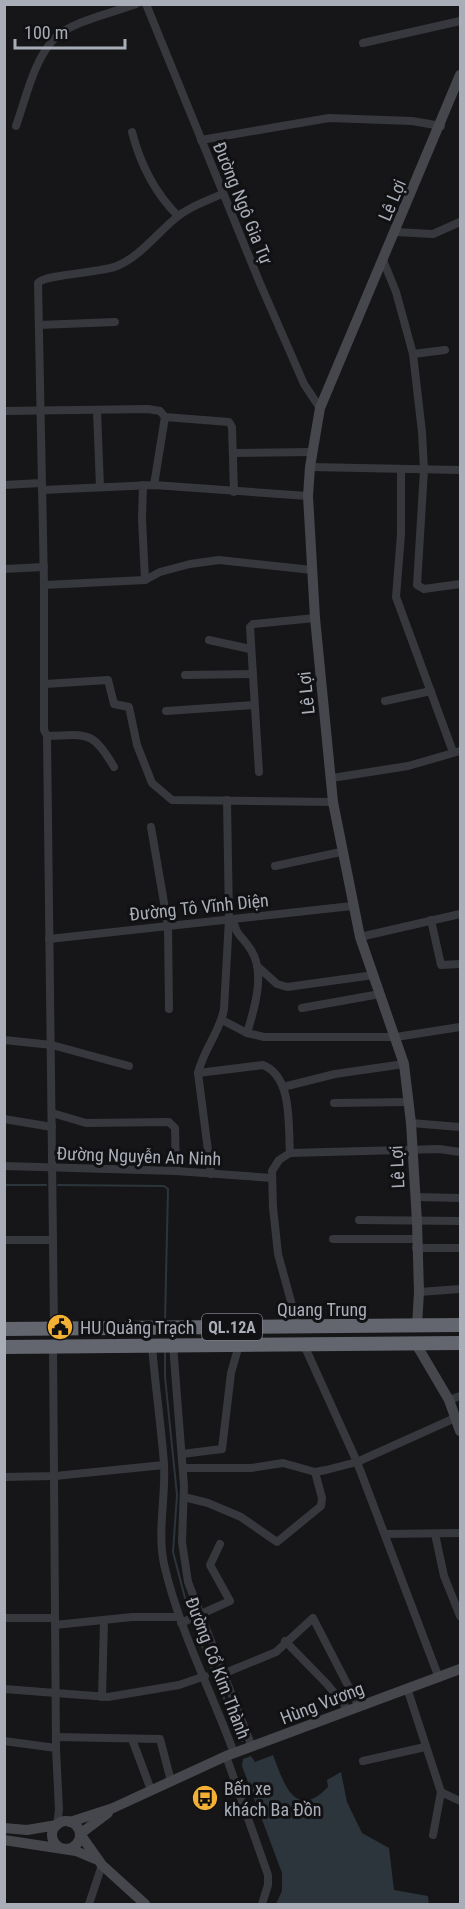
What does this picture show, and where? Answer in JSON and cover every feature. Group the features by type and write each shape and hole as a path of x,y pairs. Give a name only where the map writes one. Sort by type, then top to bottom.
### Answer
{"highway":[{"path":"416,1344 417,1326"},
{"name":"Quang Trung","path":"4,1329 460,1326"},
{"path":"145,1327 148,1345"},
{"path":"189,1345 190,1327"},
{"path":"239,1328 239,1345"},
{"path":"53,1346 54,1329"},
{"name":"Quang Trung","path":"4,1347 460,1343"}],"street":[{"path":"16,126 43,55 55,37 81,24 136,4"},
{"name":"Đường Ngô Gia Tự","path":"146,4 222,194 304,384 320,408"},
{"path":"363,43 460,21"},
{"name":"Lê Lợi","path":"417,1326 419,1292 417,1222 409,1102 404,1064 360,937 352,906 333,802 315,618 308,496 310,466 320,408 441,126 460,75"},
{"path":"201,141 329,118 412,121 441,126"},
{"path":"132,132 138,154 150,177 178,216"},
{"path":"54,1329 52,1045 47,736 44,730 44,567 38,283 41,279 88,273 121,264 138,253 178,216 222,194"},
{"path":"396,232 433,234 460,222"},
{"path":"383,260 396,292 413,354 424,470 417,585 424,589 460,584"},
{"path":"39,325 115,322"},
{"path":"413,354 445,350"},
{"path":"4,411 41,408 97,411 148,409 158,410 165,417 229,422 234,492"},
{"path":"97,411 100,487"},
{"path":"154,485 165,417"},
{"path":"233,453 312,452"},
{"path":"310,466 460,470"},
{"path":"332,777 415,764 457,752 431,692 396,597 401,534 401,470"},
{"path":"4,485 100,487 154,485 308,496"},
{"path":"143,485 145,580"},
{"path":"44,585 145,580 160,572 190,564 219,560 312,570"},
{"path":"4,569 44,567"},
{"path":"259,772 250,649 251,625 315,618"},
{"path":"209,640 250,649"},
{"path":"185,675 253,675"},
{"path":"45,684 108,680 114,704 129,707 137,745 154,786 162,789 172,800 302,804 333,802"},
{"path":"385,701 431,692"},
{"path":"166,711 254,705"},
{"path":"47,736 89,736 102,747 114,767"},
{"path":"211,1174 198,1073 201,1058 222,1020 231,919 227,800"},
{"path":"151,827 168,926 169,1008"},
{"path":"275,866 342,852"},
{"name":"Đường Tô Vĩnh Diện","path":"49,939 352,906"},
{"path":"360,937 460,914"},
{"path":"231,919 236,932 251,949 257,966 257,993 247,1033"},
{"path":"430,920 441,966 460,964"},
{"path":"257,966 277,984 287,987 374,975"},
{"path":"302,1008 380,994"},
{"path":"222,1020 247,1033 264,1036 396,1038 460,1027"},
{"path":"4,1040 52,1045 129,1066"},
{"path":"283,1087 329,1075 404,1064"},
{"path":"198,1073 263,1065 270,1068 283,1087 290,1152"},
{"path":"334,1102 409,1102"},
{"path":"52,1113 86,1123 170,1122 175,1128 176,1171"},
{"path":"4,1119 52,1126"},
{"path":"411,1123 460,1126"},
{"path":"298,1327 276,1243 272,1178 275,1164 290,1152 413,1149 460,1152"},
{"name":"Đường Nguyễn An Ninh","path":"4,1166 176,1171 272,1178"},
{"path":"415,1197 460,1198"},
{"path":"359,1220 460,1221"},
{"path":"333,1239 416,1243 460,1248"},
{"path":"4,1240 53,1240"},
{"path":"419,1292 460,1289"},
{"path":"416,1344 448,1400 460,1431"},
{"name":"Đường Cổ Kim Thành","path":"148,1345 164,1465 162,1553 182,1620 205,1676 268,1875 268,1885 262,1905"},
{"path":"172,1345 183,1468 183,1550 191,1593 198,1616 225,1673 252,1747"},
{"path":"182,1454 222,1449 231,1373 239,1345"},
{"path":"304,1345 357,1462 439,1678"},
{"path":"53,1346 56,1748 59,1810 64,1823"},
{"path":"448,1400 460,1396"},
{"path":"183,1468 251,1468 283,1463 315,1472 357,1462 455,1418"},
{"path":"4,1477 55,1476 164,1465"},
{"path":"184,1497 208,1503 241,1517 277,1542 321,1506 322,1498 315,1472"},
{"path":"386,1534 460,1533"},
{"path":"435,1534 444,1576 460,1616"},
{"path":"4,1618 104,1621 182,1620 198,1616 230,1601 210,1565 220,1544"},
{"path":"225,1673 276,1652 285,1641 313,1618 354,1709"},
{"path":"102,1697 104,1621"},
{"path":"285,1641 354,1709"},
{"name":"Hùng Vương","path":"113,1808 230,1754 460,1669"},
{"path":"4,1689 102,1697 179,1685 205,1676"},
{"path":"407,1688 441,1792 433,1835"},
{"path":"56,1737 160,1739 171,1780"},
{"path":"132,1739 151,1790"},
{"path":"4,1741 56,1748"},
{"path":"363,1761 425,1747"},
{"path":"441,1792 460,1801"},
{"path":"64,1823 52,1838 57,1846 65,1849 74,1847 80,1834 113,1808"},
{"path":"4,1828 34,1830 113,1808"},
{"path":"64,1823 77,1827 100,1862 145,1905"},
{"path":"4,1840 76,1851 100,1862"},
{"path":"88,1905 100,1862"}],"shaded area":[{"path":"273,1755 287,1787 292,1795 299,1799 307,1800 317,1797 328,1787 327,1780 341,1772 347,1802 362,1833 389,1848 394,1890 428,1896 429,1904 276,1904 282,1891 282,1873 242,1766 243,1759 251,1756 255,1762"}],"waterway":[{"path":"4,1185 46,1185"},
{"path":"58,1185 164,1186 168,1189 165,1321"},
{"path":"165,1352 165,1377 177,1495 173,1552 190,1617"},
{"path":"192,1622 242,1741"}],"place":[{"name":"HU Quảng Trạch","path":"60,1327"},
{"name":"Bến xe khách Ba Đồn","path":"205,1798"}]}
